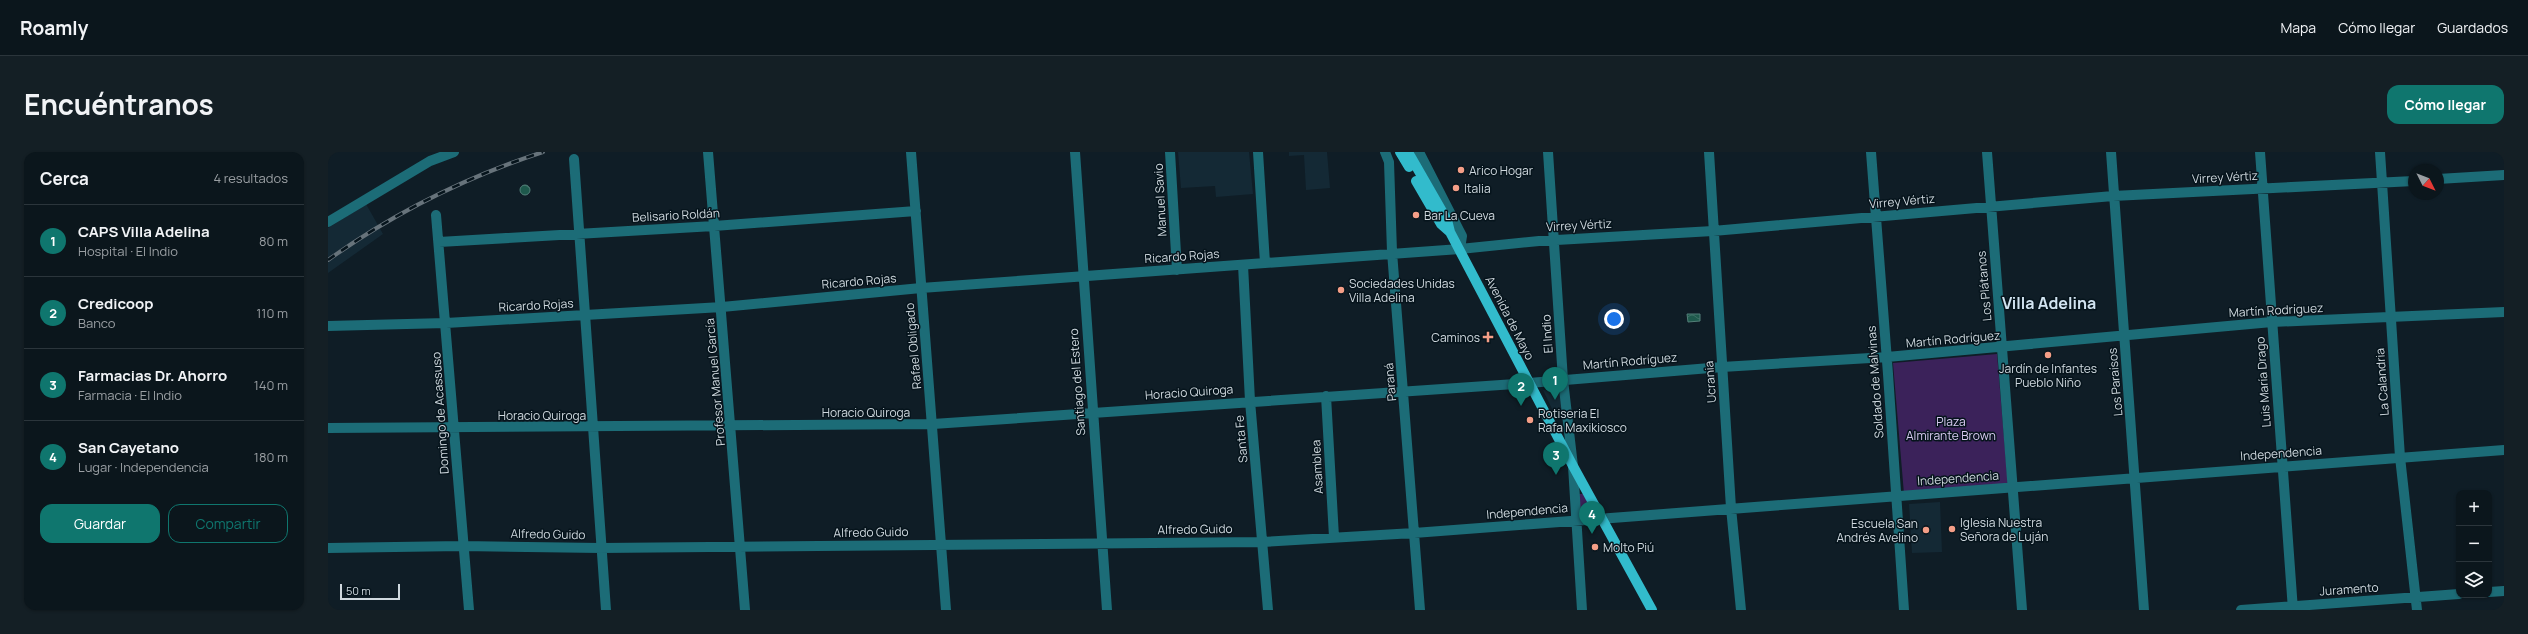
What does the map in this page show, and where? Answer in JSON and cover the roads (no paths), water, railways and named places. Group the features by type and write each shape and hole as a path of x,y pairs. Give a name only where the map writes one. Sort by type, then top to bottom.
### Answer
{"main road":[{"name":"Avenida de Mayo","path":"1400,152 1441,224 1450,232"},
{"name":"Avenida de Mayo","path":"1408,152 1447,220 1450,232 1529,383 1652,610"}],"street":[{"path":"328,222 430,157 454,152"},
{"name":"Profesor Manuel García","path":"708,152 732,426 746,610"},
{"name":"Rafael Obligado","path":"911,152 933,424 946,610"},
{"name":"Santiago del Estero","path":"1075,152 1107,610"},
{"name":"Manuel Savio","path":"1170,152 1177,270"},
{"path":"1258,152 1265,263"},
{"name":"Paraná","path":"1385,152 1389,162 1392,252 1420,610"},
{"name":"Avenida de Mayo","path":"1419,152 1462,236 1460,249"},
{"name":"El Indio","path":"1548,152 1564,380 1573,466 1575,520 1582,610"},
{"name":"Ucrania","path":"1709,152 1732,508 1742,610"},
{"name":"Soldado de Malvinas","path":"1871,152 1897,495 1904,610"},
{"name":"Los Plátanos","path":"1987,152 1990,207 2014,486 2022,610"},
{"name":"Los Paraísos","path":"2111,152 2113,196 2136,477 2144,610"},
{"name":"Luis María Drago","path":"2260,152 2293,608"},
{"name":"La Calandria","path":"2380,152 2400,457 2417,610"},
{"path":"574,159 578,234 606,610"},
{"path":"2444,179 2504,175"},
{"name":"Virrey Vértiz","path":"1392,252 1460,249 1553,240 1713,231 2113,196 2408,181"},
{"name":"Belisario Roldán","path":"438,242 714,226 916,212"},
{"name":"Domingo de Acassuso","path":"436,215 455,428 462,546 469,610"},
{"name":"Ricardo Rojas","path":"328,326 446,323 722,307 921,288 1243,265 1392,252"},
{"name":"Santa Fe","path":"1243,265 1250,401 1268,610"},
{"name":"Martín Rodríguez","path":"1404,391 2002,348 2124,335 2272,322 2504,312"},
{"name":"Horacio Quiroga","path":"328,428 592,428 933,424 1404,391"},
{"name":"Asamblea","path":"1326,396 1334,537"},
{"name":"Independencia","path":"1414,533 2014,486 2504,450"},
{"name":"Alfredo Guido","path":"328,548 462,546 601,548 1262,542 1414,533"},
{"path":"2492,592 2504,591"},
{"name":"Juramento","path":"2242,610 2293,608 2456,594"}],"water":[{"path":"523,185 527,185 529,186 529,194 523,195 520,192 520,188"},
{"path":"1687,314 1700,314 1700,321 1688,322"}],"railway":[{"path":"328,260 379,227 431,198 486,173 543,152"}],"place":[{"name":"Arico Hogar","path":"1461,170"},
{"name":"Italia","path":"1456,188"},
{"name":"Bar La Cueva","path":"1416,215"},
{"name":"Sociedades Unidas Villa Adelina","path":"1341,290"},
{"name":"Caminos","path":"1488,337"},
{"name":"Jardín de Infantes Pueblo Niño","path":"2048,355"},
{"name":"CAPS Villa Adelina","path":"1555,400"},
{"name":"Credicoop","path":"1521,406"},
{"name":"Rotiseria El Rafa Maxikiosco","path":"1530,420"},
{"name":"Farmacias Dr. Ahorro","path":"1556,475"},
{"name":"Iglesia Nuestra Señora de Luján","path":"1952,529"},
{"name":"Escuela San Andrés Avelino","path":"1926,530"},
{"name":"San Cayetano","path":"1592,534"},
{"name":"Molto Piú","path":"1595,547"}],"district":[{"name":"Villa Adelina","path":"2049,303"}],"park label":[{"name":"Plaza Almirante Brown","path":"1951,428"}]}
